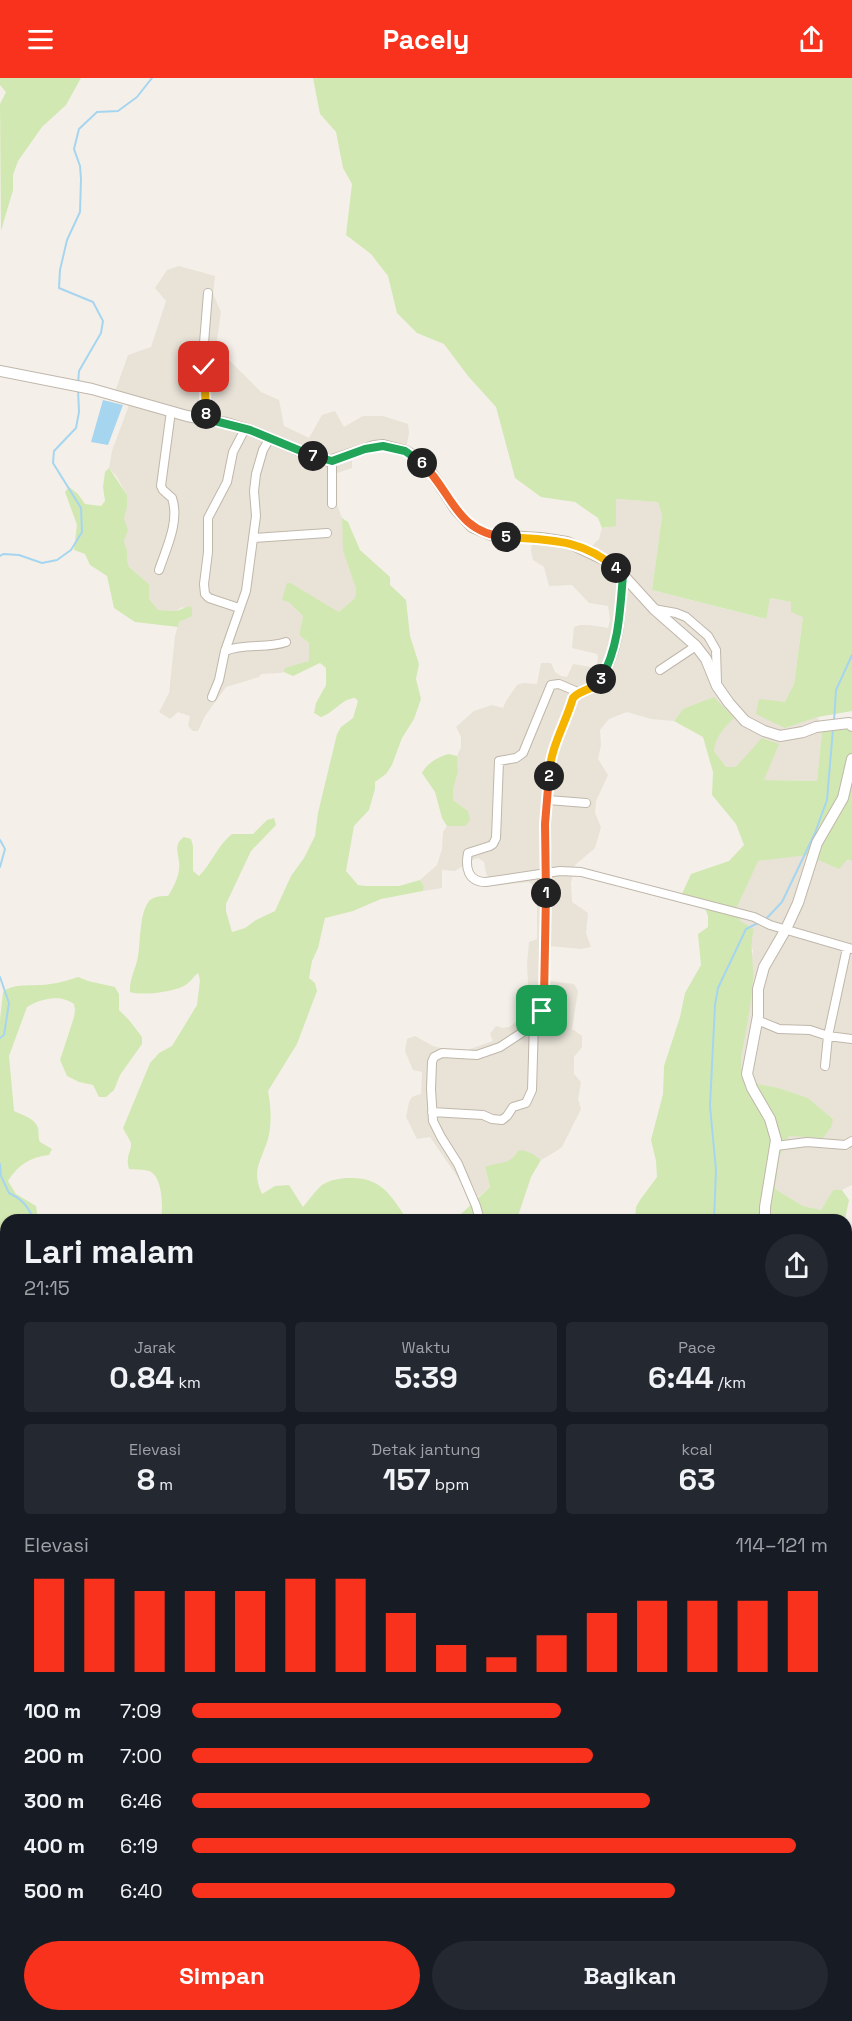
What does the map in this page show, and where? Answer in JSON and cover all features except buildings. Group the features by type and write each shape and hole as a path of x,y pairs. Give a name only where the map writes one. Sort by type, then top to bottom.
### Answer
{"street":[{"path":"207,419 204,343 208,293"},
{"path":"0,371 92,389 245,429 317,458 332,461 374,446 405,451 419,459 431,472 456,510 472,527 491,535 567,542 607,561 654,609 696,646 706,659 717,686 746,721 771,734 790,736 816,727 844,724"},
{"path":"159,570 171,535 175,509 172,498 162,490 161,486 171,411"},
{"path":"239,608 209,598 204,584 208,552 208,519 227,482 232,453 245,429"},
{"path":"212,697 246,591 254,538 256,474 260,458 270,438"},
{"path":"332,461 332,504"},
{"path":"254,538 327,533"},
{"path":"478,1214 458,1164 433,1121 432,1062 434,1057 442,1053 464,1056 487,1053 500,1047 523,1032 542,1011 547,873 545,824 550,763 573,698 595,687 613,656 620,614 623,575"},
{"path":"654,609 676,612 686,617 708,636 716,650 717,686"},
{"path":"225,651 243,646 275,646 286,642"},
{"path":"660,670 696,646"},
{"path":"580,693 556,683 549,687 523,753 516,758 500,761 495,841 484,848 471,850 467,855 470,874 474,880 486,882 560,871 581,872 754,917 770,925 849,949 828,1036 825,1066"},
{"path":"765,1214 776,1146 770,1119 748,1080 748,1066 757,1020 758,989 764,967 798,903 818,843 843,798 852,759"},
{"path":"548,800 586,802"},
{"path":"757,1020 779,1029 810,1030 828,1036 852,1039"},
{"path":"432,1112 483,1115 502,1120 513,1107 526,1103 532,1090 534,1022"},
{"path":"776,1146 807,1142 845,1145 852,1141"}],"shaded area":[{"path":"179,266 215,276 213,294 221,312 216,347 261,392 279,400 284,426 309,438 322,415 335,411 344,427 363,416 383,416 408,424 409,433 406,449 374,449 352,458 352,468 337,473 335,476 334,497 342,518 344,550 356,589 355,598 339,612 317,599 289,601 303,616 299,635 309,643 309,662 288,667 284,672 261,674 259,677 226,687 205,716 198,731 193,731 188,726 190,716 178,712 170,719 159,712 169,693 175,636 179,622 192,615 182,607 176,611 155,608 149,599 149,584 129,567 124,541 127,495 109,468 112,451 130,402 114,397 116,389 128,355 151,347 166,301 155,288 167,270"},
{"path":"616,499 658,502 662,516 652,590 765,619 770,598 792,602 791,612 803,616 794,684 786,702 785,728 818,717 822,731 817,781 763,780 735,767 726,768 714,751 716,739 721,731 683,709 674,721 651,719 627,712 609,719 600,730 601,745 598,759 608,775 596,801 595,813 601,827 595,848 575,865 571,883 572,902 588,913 586,933 591,947 581,949 549,946 549,981 574,984 578,991 572,1029 582,1036 582,1047 574,1057 574,1074 581,1082 578,1099 581,1109 562,1147 553,1153 541,1160 533,1154 517,1155 507,1162 485,1167 490,1187 478,1197 471,1181 461,1182 430,1137 417,1139 406,1117 412,1097 421,1094 422,1072 413,1070 405,1051 407,1039 415,1036 444,1049 467,1050 493,1041 490,1034 496,1026 509,1027 527,1014 536,1001 536,989 528,985 527,964 529,942 537,939 537,898 534,886 529,882 493,886 486,873 484,862 478,858 455,871 442,870 442,888 423,891 424,886 420,880 437,865 442,849 443,832 447,826 465,826 468,811 453,800 458,772 457,756 461,747 461,737 456,727 474,711 492,705 503,708 517,685 537,684 541,663 551,663 555,672 567,677 573,664 596,668 597,654 572,648 574,627 589,625 608,628 610,620 608,606 589,603 572,585 549,586 544,567 533,560 531,551 533,535 589,549 599,539 602,528 607,528"},
{"path":"807,855 815,859 852,861 852,1185 842,1190 833,1190 821,1210 803,1206 775,1189 780,1155 789,1136 833,1119 808,1098 779,1088 757,1084 741,1067 753,978 751,961 753,951 750,940 754,929 739,921 737,907 757,861"}],"green space":[{"path":"0,78 81,78 66,105 42,127 18,161 13,175 13,190 1,231 0,104 6,92 0,85"},
{"path":"313,78 852,78 852,711 818,717 785,728 756,714 759,699 785,702 794,684 803,617 791,612 791,602 770,598 766,619 652,590 662,516 658,502 616,499 616,526 602,528 598,518 575,502 541,497 515,478 496,407 468,376 444,344 417,333 397,313 388,276 371,254 346,235 352,184 343,168 336,132 320,114"},
{"path":"109,468 127,495 124,519 128,530 124,541 129,567 149,584 149,599 158,610 176,611 190,606 192,608 192,616 179,622 178,627 135,622 114,608 107,576 90,565 85,554 74,550 77,525 65,492 69,487 85,504 101,506 105,501 103,487 105,472"},
{"path":"342,518 348,522 360,550 390,577 390,585 406,600 410,636 419,664 416,679 421,699 392,765 386,774 375,782 369,810 354,826 346,871 358,885 399,886 420,880 424,886 423,891 381,899 353,911 325,918 309,978 315,983 317,991 297,1044 268,1091 270,1127 258,1166 257,1179 262,1194 275,1186 289,1185 303,1207 319,1187 328,1182 349,1178 370,1181 378,1184 404,1214 161,1214 162,1200 154,1174 144,1170 129,1169 131,1143 123,1128 150,1063 159,1053 172,1046 197,1005 200,980 198,973 187,984 176,989 151,993 130,992 144,912 150,900 168,896 172,890 179,869 177,848 184,837 191,839 193,871 199,876 232,834 253,834 267,820 274,818 276,825 251,851 226,904 226,911 232,932 245,928 275,911 291,876 304,858 315,836 318,813 337,734 341,727 353,718 358,701 355,698 350,699 321,717 314,713 316,703 326,685 326,668 320,663 293,676 284,672 285,668 309,661 309,643 299,635 303,616 289,602 282,600 287,583 290,583 339,612 355,598 356,589 343,550"},
{"path":"714,697 734,718 716,741 714,751 726,767 736,767 762,738 779,744 764,780 817,781 822,731 852,727 852,861 847,860 839,869 807,855 758,861 737,907 740,921 754,929 752,990 741,1067 758,1084 779,1088 808,1098 833,1119 831,1127 823,1138 789,1136 780,1155 775,1189 803,1206 821,1210 833,1190 842,1190 849,1200 846,1214 635,1214 640,1200 657,1177 651,1140 663,1094 664,1066 680,1017 685,993 701,965 698,934 708,927 708,916 702,900 681,896 691,874 729,861 744,845 736,824 712,795 713,772 703,737 674,721 683,709"},
{"path":"449,754 457,756 458,772 453,800 468,811 470,820 465,826 447,826 442,818 435,792 422,773 433,761"},
{"path":"78,977 115,987 119,994 119,1010 142,1037 142,1044 120,1075 114,1090 106,1097 99,1097 93,1085 67,1076 60,1060 74,1017 74,1004 63,999 51,998 27,1007 9,1056 14,1111 34,1122 38,1128 40,1142 52,1149 49,1155 25,1163 8,1181 16,1194 36,1206 37,1214 0,1214 0,1020 3,992 13,987 64,981"},
{"path":"518,1151 533,1154 541,1160 531,1177 519,1214 460,1214 490,1187 485,1167 507,1161"}],"water":[{"path":"103,400 123,405 108,445 91,442"}],"waterway":[{"path":"78,384 79,371 101,333 103,321 93,302 59,288 60,270 67,240 80,212 80,166 74,149 79,129 97,112 118,111 137,97 152,78"},
{"path":"0,556 3,554 19,555 42,563 57,560 71,550 82,532 81,508 53,463 54,451 76,428 79,412 78,389"},
{"path":"834,721 836,690 852,655"},
{"path":"765,920 782,902 815,833 827,800 833,729"},
{"path":"0,840 5,849 0,867"},
{"path":"714,1214 716,1170 710,1106 715,1005 718,988 746,929 760,922"},
{"path":"0,977 9,1003 4,1035 0,1038"},
{"path":"0,1164 1,1176 9,1193 18,1198 31,1214"}],"route":[{"path":"204,367 207,419 250,430 329,461 374,446 405,451 419,459 431,472 461,517 472,527 501,537 541,538 567,542 607,561 623,575 620,614 613,656 595,687 575,696 554,747 550,763 545,824 547,873 542,1011"}]}
